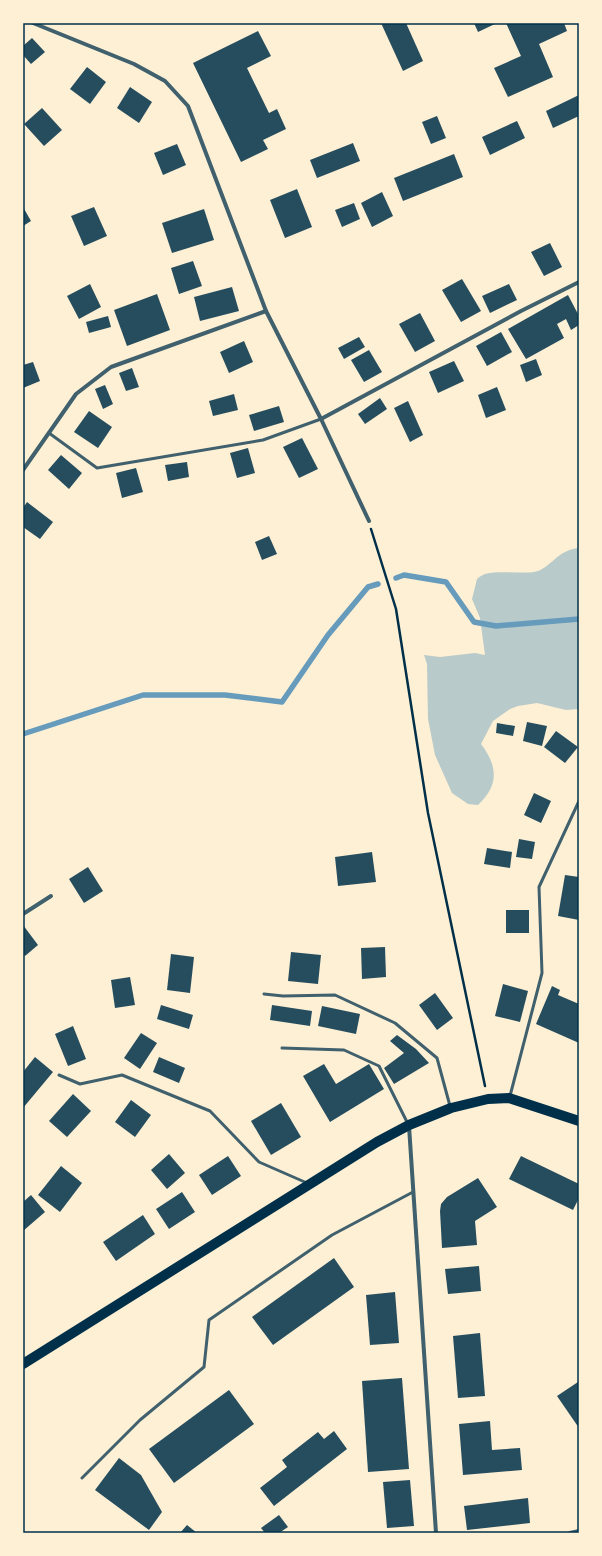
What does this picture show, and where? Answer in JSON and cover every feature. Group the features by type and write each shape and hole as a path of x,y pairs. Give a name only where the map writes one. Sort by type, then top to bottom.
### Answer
{"main road":[{"path":"23,1364 377,1142 409,1125 451,1108 488,1099 509,1098 579,1121"}],"street":[{"path":"33,23 134,64 165,81 188,106 266,311 321,419 369,521"},
{"path":"321,419 521,311 579,282"},
{"path":"23,470 76,394 111,367 266,311"},
{"path":"23,914 51,896"},
{"path":"409,1125 436,1533"},
{"path":"570,1533 579,1531"}],"lane":[{"path":"49,433 97,468 263,440 321,419"},
{"path":"509,1098 542,973 539,887 579,801"},
{"path":"264,994 283,996 335,995 395,1023 437,1058 451,1108"},
{"path":"282,1048 344,1050 379,1066 409,1125"},
{"path":"59,1075 80,1084 122,1075 210,1111 259,1162 310,1185"},
{"path":"82,1478 140,1420 204,1367 209,1320 332,1235 413,1192"}],"path":[{"path":"369,521 396,609 428,813 488,1099"}],"shaded area":[{"path":"579,548 579,709 566,710 537,703 510,709 493,721 481,744 491,760 494,776 493,783 490,791 478,805 468,804 452,793 435,755 428,719 427,664 424,655 440,657 475,653 485,655 480,618 472,599 477,579 489,573 534,572 545,567 565,552 571,549"}],"building":[{"path":"381,23 406,23 423,61 403,71"},
{"path":"474,23 497,23 478,32"},
{"path":"506,23 564,23 567,31 539,44 553,77 508,97 494,68 521,56"},
{"path":"258,31 271,56 247,68 269,113 277,109 286,129 263,140 268,149 241,162 193,63"},
{"path":"32,38 45,52 31,64 23,55 23,46"},
{"path":"87,67 106,82 90,104 70,89"},
{"path":"130,87 152,102 139,123 117,108"},
{"path":"579,95 579,116 553,128 546,111"},
{"path":"42,108 62,130 44,146 24,124"},
{"path":"437,116 446,138 431,144 422,122"},
{"path":"517,121 525,138 490,155 482,137"},
{"path":"353,143 360,161 317,178 310,160"},
{"path":"177,144 186,165 163,175 154,153"},
{"path":"454,154 463,177 403,201 394,178"},
{"path":"297,189 312,227 285,238 270,200"},
{"path":"382,192 393,216 372,227 361,203"},
{"path":"354,203 360,219 342,227 335,210"},
{"path":"23,207 31,221 23,226"},
{"path":"94,207 107,236 84,246 71,216"},
{"path":"204,209 214,240 172,253 162,223"},
{"path":"550,243 562,267 544,276 531,252"},
{"path":"193,261 202,286 179,294 171,268"},
{"path":"462,279 481,311 461,322 442,290"},
{"path":"90,284 101,307 79,319 67,296"},
{"path":"509,284 517,300 490,313 482,296"},
{"path":"232,287 239,311 200,321 194,297"},
{"path":"157,294 170,330 127,346 114,310"},
{"path":"568,295 579,316 579,325 571,330 566,319 557,324 564,338 526,359 508,329"},
{"path":"420,313 435,341 415,352 399,324"},
{"path":"108,316 111,327 89,333 86,322"},
{"path":"501,332 512,352 487,366 476,346"},
{"path":"359,337 365,347 344,359 338,348"},
{"path":"244,341 253,362 229,373 220,352"},
{"path":"369,350 382,372 364,382 351,360"},
{"path":"536,359 542,375 526,382 520,365"},
{"path":"454,361 464,381 438,393 429,372"},
{"path":"33,362 40,381 23,388 23,365"},
{"path":"132,368 139,387 126,391 119,373"},
{"path":"105,385 113,404 103,409 95,389"},
{"path":"497,387 506,410 486,418 478,395"},
{"path":"234,394 238,410 213,416 209,401"},
{"path":"380,398 387,409 365,424 358,414"},
{"path":"408,401 423,435 410,442 394,408"},
{"path":"279,406 284,422 254,431 249,415"},
{"path":"89,411 112,427 98,448 74,432"},
{"path":"302,438 318,469 299,478 283,447"},
{"path":"248,448 255,473 237,478 230,453"},
{"path":"61,455 82,473 69,489 48,470"},
{"path":"187,462 189,477 168,481 165,465"},
{"path":"136,468 143,492 122,498 116,473"},
{"path":"27,502 53,522 40,539 23,527 23,508"},
{"path":"269,536 277,554 262,560 255,542"},
{"path":"527,722 547,726 542,746 523,741"},
{"path":"497,723 515,726 513,736 496,733"},
{"path":"556,731 578,747 565,763 544,747"},
{"path":"534,793 551,801 541,823 524,815"},
{"path":"519,839 535,842 532,859 516,857"},
{"path":"487,848 512,852 510,868 484,864"},
{"path":"372,852 376,882 338,886 335,857"},
{"path":"88,867 103,891 84,903 69,879"},
{"path":"565,875 579,877 579,920 558,916"},
{"path":"506,910 529,910 529,933 506,933"},
{"path":"23,925 38,945 25,956 23,953"},
{"path":"385,947 386,977 362,979 361,948"},
{"path":"291,952 321,955 318,984 288,981"},
{"path":"171,954 194,957 190,993 167,990"},
{"path":"130,977 135,1005 115,1008 111,980"},
{"path":"503,984 528,991 520,1022 495,1016"},
{"path":"552,986 560,990 558,995 579,1004 579,1043 536,1024"},
{"path":"435,993 453,1018 437,1030 419,1005"},
{"path":"161,1005 193,1015 189,1029 157,1019"},
{"path":"272,1005 312,1011 310,1026 270,1020"},
{"path":"322,1006 360,1014 356,1034 318,1026"},
{"path":"73,1026 86,1059 68,1066 55,1034"},
{"path":"141,1033 157,1043 140,1069 124,1058"},
{"path":"397,1035 416,1049 429,1063 394,1084 384,1068 404,1053 390,1041"},
{"path":"35,1057 53,1072 23,1108 23,1072"},
{"path":"159,1057 185,1068 179,1083 153,1072"},
{"path":"324,1064 336,1084 369,1064 384,1089 330,1122 303,1076"},
{"path":"73,1094 91,1111 67,1137 49,1121"},
{"path":"131,1100 151,1115 135,1137 115,1122"},
{"path":"281,1103 301,1137 271,1155 251,1121"},
{"path":"169,1154 185,1173 167,1189 151,1170"},
{"path":"228,1156 241,1176 212,1195 199,1175"},
{"path":"521,1156 579,1184 579,1198 573,1210 509,1179"},
{"path":"61,1166 82,1183 60,1212 38,1195"},
{"path":"478,1178 497,1207 475,1221 477,1245 442,1248 441,1204 447,1197"},
{"path":"182,1192 195,1212 169,1229 156,1209"},
{"path":"31,1195 45,1212 23,1231 23,1202"},
{"path":"143,1215 155,1234 116,1261 103,1242"},
{"path":"334,1258 354,1287 273,1345 252,1317"},
{"path":"479,1266 481,1291 448,1294 445,1269"},
{"path":"395,1292 399,1343 370,1345 366,1295"},
{"path":"480,1333 485,1396 458,1398 453,1336"},
{"path":"402,1378 409,1469 368,1472 362,1381"},
{"path":"578,1382 579,1383 579,1428 557,1396"},
{"path":"229,1390 254,1424 174,1483 149,1449"},
{"path":"490,1421 492,1450 520,1448 522,1470 463,1475 459,1424"},
{"path":"334,1431 347,1449 274,1506 260,1488 287,1467 282,1460 318,1432 324,1439"},
{"path":"119,1458 141,1475 162,1512 149,1530 95,1490"},
{"path":"410,1480 414,1526 387,1528 383,1482"},
{"path":"528,1498 530,1523 467,1530 464,1506"},
{"path":"279,1515 288,1527 279,1533 265,1533 261,1528"},
{"path":"187,1525 197,1533 180,1533"}],"waterway":[{"path":"396,578 404,575 446,582 474,622 496,626 579,619"},
{"path":"23,734 143,695 225,695 282,702 328,635 368,587 378,584"}]}
